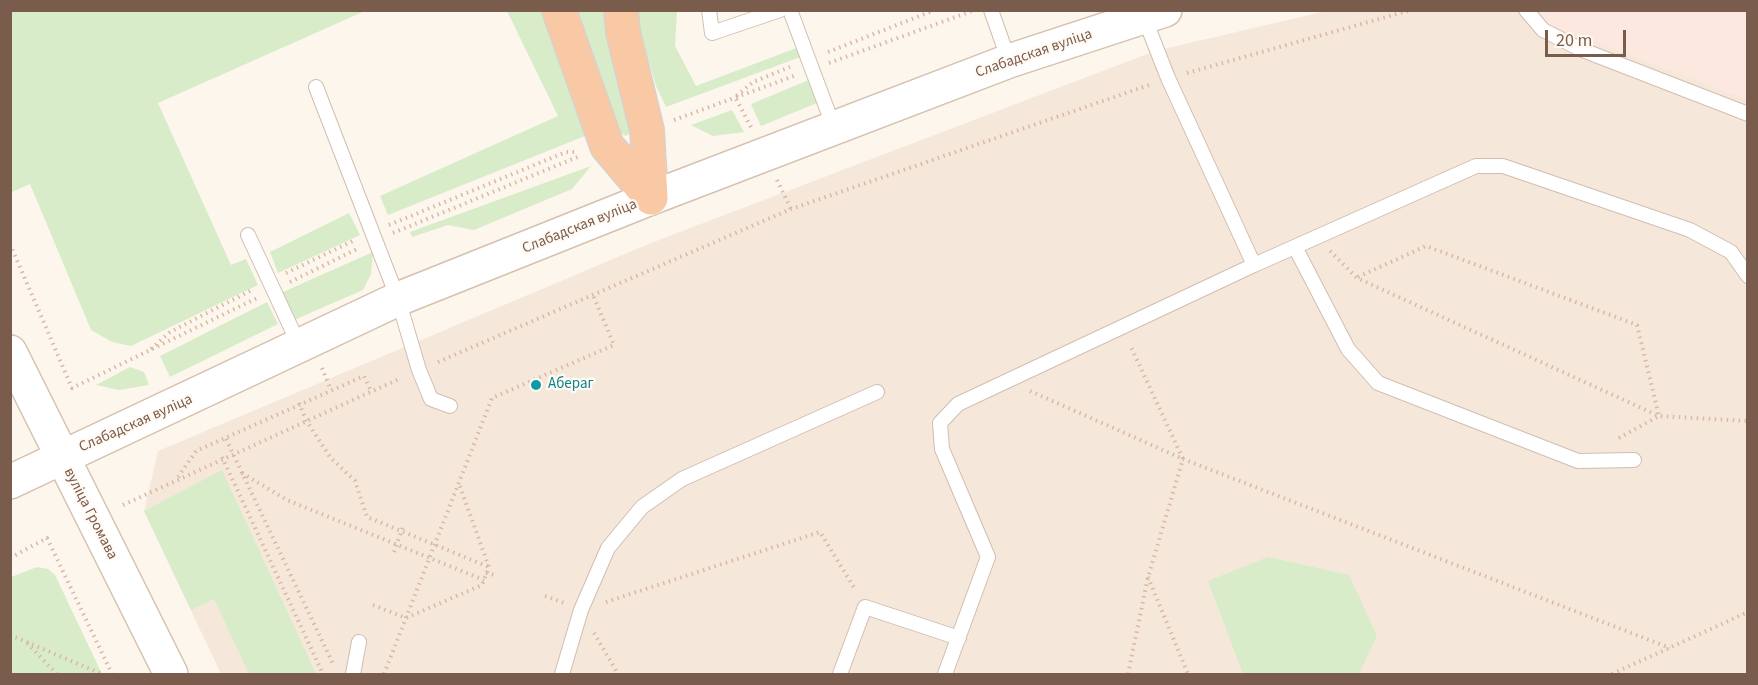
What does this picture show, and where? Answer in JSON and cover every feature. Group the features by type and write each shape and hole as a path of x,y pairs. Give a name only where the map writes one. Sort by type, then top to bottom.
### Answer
{"highway":[{"path":"559,10 607,146 651,198"},
{"path":"621,10 623,32 647,130 651,198"}],"main road":[{"name":"Слабадская вуліца","path":"10,482 398,300 651,198 1010,61 1154,14"},
{"name":"вуліца Громава","path":"10,352 171,675"}],"lane":[{"path":"709,10 712,33 780,10"},
{"path":"790,10 834,128"},
{"path":"991,10 1010,61"},
{"path":"1526,10 1543,30 1580,49 1748,114"},
{"path":"1154,14 1168,78 1254,265"},
{"path":"316,87 398,300 419,370 431,399 450,406"},
{"path":"945,675 988,557 942,449 940,423 958,404 1254,265 1476,166 1503,166 1690,230 1731,252 1748,276"},
{"path":"248,234 300,347"},
{"path":"1295,247 1348,350 1378,383 1578,461 1634,460"},
{"path":"562,675 581,610 608,548 642,507 682,479 877,392"},
{"path":"840,675 865,607 959,638"},
{"path":"353,675 359,642"}],"path":[{"path":"735,97 753,82 935,10"},
{"path":"123,505 222,457 790,209 1168,78 1411,10"},
{"path":"1316,238 1357,278 1659,416 1748,421"},
{"path":"10,244 72,388 146,353"},
{"path":"1357,278 1426,246 1637,325 1659,416"},
{"path":"384,675 492,398 614,345 593,295"},
{"path":"1122,328 1183,459 1148,577 1128,675"},
{"path":"177,478 196,451 299,404 364,376 371,391"},
{"path":"1008,381 1183,459 1670,648"},
{"path":"299,404 306,420 330,457 355,481 368,517 403,529 489,567"},
{"path":"1611,441 1659,416"},
{"path":"226,439 338,675"},
{"path":"222,457 323,675"},
{"path":"242,473 287,500 484,580"},
{"path":"374,605 406,618 482,585 489,567 458,483"},
{"path":"394,552 403,529"},
{"path":"618,675 581,610 820,532 865,607"},
{"path":"10,558 47,538 112,675"},
{"path":"486,573 495,575"},
{"path":"1148,577 1188,675"},
{"path":"1612,675 1748,612"},
{"path":"10,635 102,675"},
{"path":"25,641 57,675"}],"shaded area":[{"path":"1326,11 1516,11 1747,99 1747,674 221,674 144,511 158,451 651,243 1155,51"},
{"path":"1516,11 1747,11 1747,100"}],"green space":[{"path":"10,11 365,11 158,103 231,265 246,259 258,285 131,346 112,342 91,330 30,184 12,192 11,189"},
{"path":"507,11 549,11 595,132 388,215 380,196 558,116"},
{"path":"577,11 604,11 609,47 636,129 626,136 620,133"},
{"path":"634,11 677,11 675,46 696,86 799,47 803,56 666,107 656,86"},
{"path":"816,77 821,97 817,103 761,126 751,104"},
{"path":"732,110 744,132 713,136 691,125"},
{"path":"591,166 572,189 474,230 448,225 412,237 410,232"},
{"path":"349,213 360,235 278,273 270,252"},
{"path":"373,252 371,274 363,290 294,320 283,292"},
{"path":"267,302 278,324 170,377 160,356"},
{"path":"130,367 144,372 149,385 119,390 96,385"},
{"path":"222,470 316,674 249,674 214,599 191,610 144,511"},
{"path":"1268,557 1349,575 1377,636 1359,674 1243,674 1208,581"},
{"path":"37,567 48,569 55,575 102,674 11,674 11,577"}],"place":[{"name":"Абераг","path":"536,385"}]}
